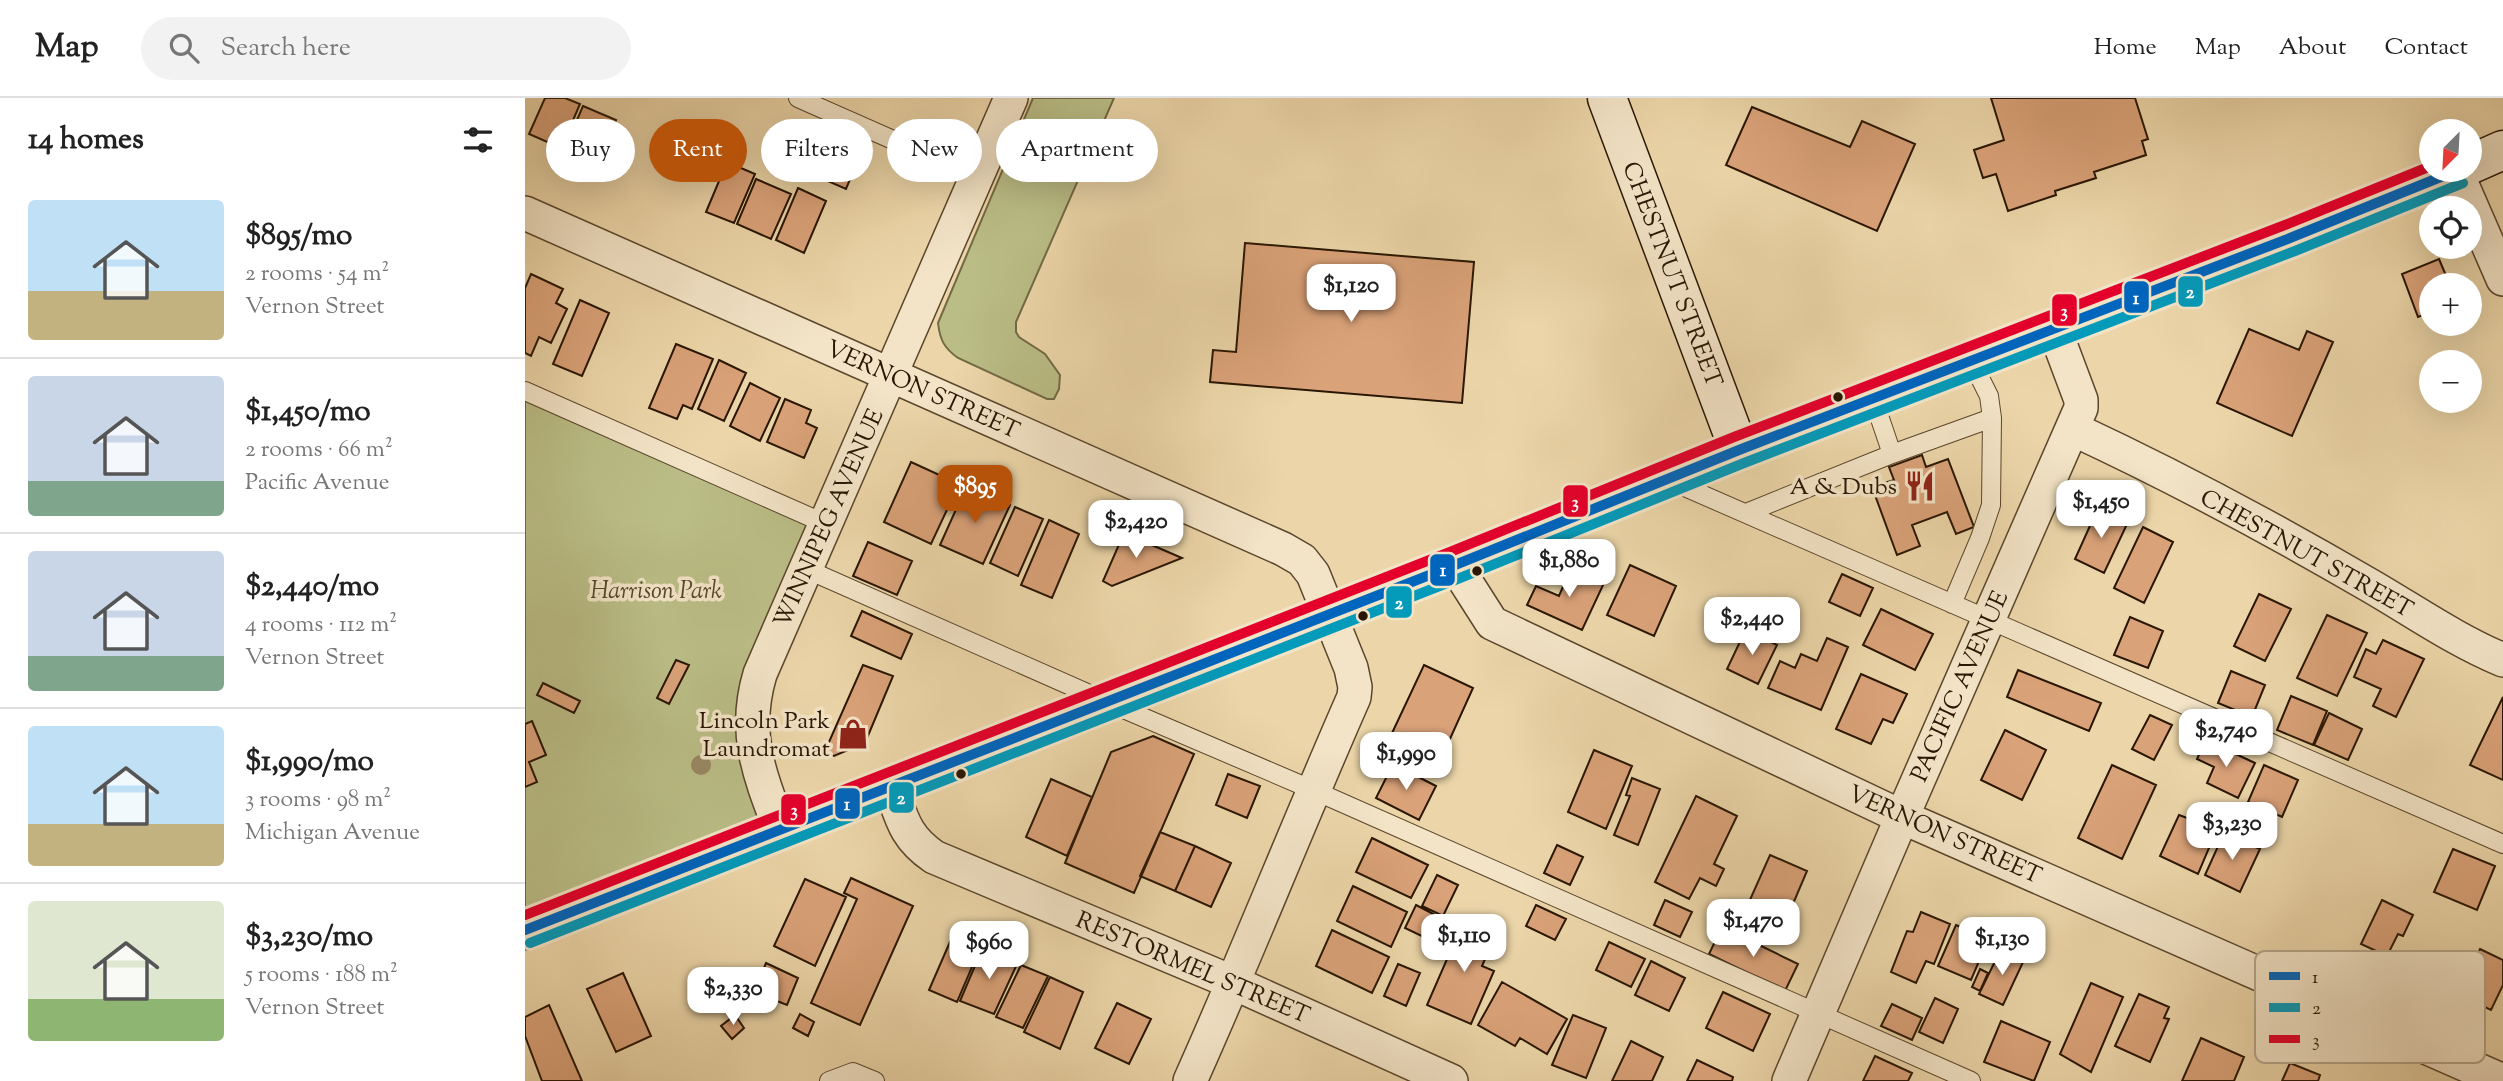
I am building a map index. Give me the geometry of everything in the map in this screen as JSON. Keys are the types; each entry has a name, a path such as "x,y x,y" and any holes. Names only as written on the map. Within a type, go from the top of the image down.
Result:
{"main road":[{"name":"CHESTNUT STREET","path":"1607,98 1739,450"},
{"path":"2482,159 2503,150"},
{"path":"525,930 891,788 1739,450 2290,238 2428,182"}],"street":[{"name":"WINNIPEG AVENUE","path":"982,165 1011,98"},
{"name":"WINNIPEG AVENUE","path":"781,831 759,774 753,734 753,703 760,674 975,182"},
{"path":"2462,182 2503,279"},
{"name":"VERNON STREET","path":"525,214 1283,550 1302,560 1313,574 1351,668 1354,697 1190,1081"},
{"name":"PACIFIC AVENUE","path":"1789,1081 2073,429 2081,400 2055,328"},
{"name":"CHESTNUT STREET","path":"2073,429 2126,453 2370,586 2428,622 2503,660"},
{"name":"VERNON STREET","path":"1455,565 1492,623 1902,817 2255,972"},
{"name":"RESTORMEL STREET","path":"891,788 906,830 919,847 934,857 1234,983 1451,1081"},
{"name":"VERNON STREET","path":"2462,1063 2503,1081"}],"lane":[{"path":"798,98 887,137"},
{"path":"1952,604 1991,505 1992,418 1989,396 1971,360"},
{"path":"525,391 826,524"},
{"path":"1873,398 1892,454"},
{"path":"1746,513 1892,454 1992,418"},
{"path":"1668,479 2503,845"},
{"path":"806,569 1971,1081"},
{"path":"829,1081 853,1072 875,1081"}],"green space":[{"path":"1033,98 1114,98 1105,119 1024,119"},
{"path":"998,182 1077,182 1016,322 1019,337 1045,354 1060,375 1059,389 1054,399 1047,399 958,358 943,343 938,323"},
{"name":"Harrison Park","path":"525,391 826,524 760,674 781,831 525,929"}],"building":[{"path":"545,98 565,98 580,104 574,119 546,119 546,141 529,134"},
{"path":"1991,98 2135,98 2148,139 2142,141 2146,155 2094,172 2096,178 2055,191 2056,195 2008,211 1996,174 1983,178 1974,150 2004,140"},
{"path":"583,106 614,119 577,119"},
{"path":"1752,107 1850,147 1862,121 1915,144 1877,231 1726,165"},
{"path":"747,171 755,174 734,223 706,212 719,182 747,182"},
{"path":"756,179 791,194 771,239 737,224"},
{"path":"830,182 849,182 846,189"},
{"path":"798,188 826,201 804,253 776,240"},
{"path":"1245,243 1474,262 1462,403 1210,382 1213,350 1236,352"},
{"path":"2439,259 2445,273 2419,273 2419,317 2418,317 2402,274"},
{"path":"531,274 563,289 556,303 567,309 551,343 539,337 531,356 525,353 525,288"},
{"path":"580,300 609,313 582,376 553,364"},
{"path":"2249,329 2299,350 2307,331 2333,342 2292,436 2217,403"},
{"path":"676,344 713,359 692,409 683,405 677,419 649,408"},
{"path":"719,360 746,373 724,421 698,409"},
{"path":"750,383 780,398 760,441 730,426"},
{"path":"785,399 811,410 806,423 817,428 804,458 767,442"},
{"path":"1922,455 1926,467 1948,459 1974,527 1956,534 1947,512 1912,525 1920,546 1897,555 1872,487 1894,480 1889,467"},
{"path":"911,462 959,484 931,544 884,522"},
{"path":"967,485 1010,505 983,564 940,545"},
{"path":"1015,507 1043,519 1018,576 990,563"},
{"path":"2098,508 2128,522 2104,573 2075,559"},
{"path":"1049,520 1079,534 1052,598 1021,585"},
{"path":"2143,527 2173,542 2144,603 2114,588"},
{"path":"1124,533 1182,558 1112,586 1103,581"},
{"path":"868,542 912,561 897,595 853,576"},
{"path":"1630,565 1676,586 1654,636 1607,615"},
{"path":"1571,568 1604,583 1582,630 1527,605 1536,586 1559,596"},
{"path":"1842,574 1873,588 1860,616 1829,602"},
{"path":"2259,594 2291,609 2265,661 2234,646"},
{"path":"1881,609 1933,634 1915,670 1863,645"},
{"path":"862,611 912,634 901,659 851,636"},
{"path":"2327,615 2367,633 2337,696 2297,678"},
{"path":"2130,617 2163,631 2148,668 2114,655"},
{"path":"1746,629 1777,645 1758,684 1727,669"},
{"path":"1827,638 1848,647 1821,710 1768,688 1780,661 1795,668 1801,654 1817,661"},
{"path":"2383,640 2424,659 2396,717 2373,706 2381,689 2354,677 2366,649 2376,654"},
{"path":"676,660 689,665 669,704 657,698"},
{"path":"863,665 893,676 865,743 834,756 825,751"},
{"path":"1424,665 1473,688 1435,772 1385,748"},
{"path":"2018,670 2101,703 2089,731 2007,697"},
{"path":"2231,671 2265,685 2252,717 2218,703"},
{"path":"1861,674 1907,694 1893,723 1883,719 1871,744 1836,729"},
{"path":"543,683 580,701 574,713 537,695"},
{"path":"2291,696 2327,711 2313,745 2277,730"},
{"path":"2503,697 2503,780 2470,765"},
{"path":"2329,713 2362,729 2348,760 2314,745"},
{"path":"2150,715 2172,725 2154,760 2132,749"},
{"path":"532,721 546,755 529,762 537,782 525,787 525,724"},
{"path":"2005,730 2046,750 2022,800 1981,780"},
{"path":"1153,736 1194,754 1134,893 1065,863 1111,752"},
{"path":"2206,740 2255,763 2238,798 2207,783 2214,767 2197,759"},
{"path":"1594,750 1632,766 1606,829 1568,812"},
{"path":"1393,764 1436,786 1419,820 1376,798"},
{"path":"2112,765 2156,785 2122,859 2078,838"},
{"path":"2264,765 2298,780 2282,817 2248,802"},
{"path":"1228,774 1260,786 1247,818 1216,805"},
{"path":"1632,778 1660,789 1638,845 1614,835 1630,796 1626,795"},
{"path":"1051,779 1092,797 1067,856 1026,837"},
{"path":"1696,796 1737,816 1714,864 1724,869 1716,886 1700,878 1689,899 1655,882"},
{"path":"2179,815 2217,829 2198,874 2160,856"},
{"path":"1160,832 1195,846 1175,891 1140,876"},
{"path":"2224,833 2260,849 2240,892 2205,875"},
{"path":"1372,838 1428,865 1411,898 1356,872"},
{"path":"1557,845 1583,857 1570,885 1544,873"},
{"path":"1195,846 1231,863 1211,907 1175,891"},
{"path":"2453,849 2495,866 2477,910 2434,892"},
{"path":"1770,855 1807,871 1787,918 1749,902"},
{"path":"1437,875 1458,885 1443,916 1422,906"},
{"path":"851,878 913,906 860,1025 811,1003 857,899 844,893"},
{"path":"805,879 846,897 815,966 774,946"},
{"path":"1353,886 1407,912 1391,947 1337,921"},
{"path":"1665,900 1692,912 1680,937 1654,925"},
{"path":"2382,900 2413,915 2403,936 2398,934 2390,951 2376,951 2361,944"},
{"path":"1416,905 1443,919 1432,941 1405,928"},
{"path":"1536,905 1566,919 1555,940 1526,926"},
{"path":"1921,912 1950,924 1934,964 1926,961 1916,983 1891,972 1907,931 1913,932"},
{"path":"1464,920 1496,934 1482,966 1494,971 1471,1024 1427,1005"},
{"path":"1956,925 1988,940 1971,980 1938,966"},
{"path":"1722,927 1798,964 1785,991 1709,954"},
{"path":"956,928 984,939 957,1002 929,990"},
{"path":"1332,930 1389,957 1372,993 1316,966"},
{"path":"1609,942 1645,959 1631,987 1596,970"},
{"path":"983,947 1018,962 994,1014 960,1001"},
{"path":"2001,949 2024,960 2003,1005 1979,994"},
{"path":"2485,951 2503,960 2503,985 2491,1010 2485,1007"},
{"path":"1651,961 1685,978 1669,1011 1635,995"},
{"path":"766,963 798,978 787,1005 754,992"},
{"path":"1398,964 1420,973 1406,1006 1384,996"},
{"path":"1021,965 1048,976 1023,1028 996,1017"},
{"path":"1980,969 1988,973 1980,991 1972,987"},
{"path":"623,973 651,1036 616,1052 587,989"},
{"path":"1050,977 1083,992 1060,1049 1024,1032"},
{"path":"1502,982 1567,1019 1547,1054 1520,1038 1515,1046 1478,1025"},
{"path":"2091,983 2123,997 2091,1072 2060,1054"},
{"path":"1723,992 1770,1014 1753,1051 1706,1028"},
{"path":"2139,994 2169,1007 2164,1018 2169,1019 2150,1062 2115,1046"},
{"path":"1935,998 1958,1009 1943,1043 1919,1032"},
{"path":"1117,1003 1151,1019 1129,1064 1095,1048"},
{"path":"1892,1004 1922,1018 1912,1040 1881,1026"},
{"path":"549,1005 582,1081 542,1081 525,1036 525,1017"},
{"path":"800,1014 814,1022 808,1036 793,1028"},
{"path":"735,1015 744,1028 732,1039 721,1026"},
{"path":"1573,1015 1606,1028 1586,1078 1552,1065"},
{"path":"2001,1021 2050,1042 2034,1081 1984,1062"},
{"path":"2201,1038 2244,1057 2234,1081 2182,1081"},
{"path":"1631,1041 1663,1057 1652,1081 1612,1081"},
{"path":"1875,1056 1912,1073 1908,1081 1863,1081"},
{"path":"1697,1060 1733,1077 1732,1081 1687,1081"},
{"path":"2290,1063 2320,1075 2318,1081 2282,1081"}],"transit line":[{"name":"3","path":"525,915 1450,552 1734,437 2419,171"},
{"name":"1","path":"525,930 1455,565 1739,450 2428,182"},
{"name":"2","path":"530,943 1460,578 1744,463 2295,251 2463,183"}],"place":[{"name":"A & Dubs","path":"1920,486"},
{"name":"Lincoln Park Laundromat","path":"853,734"}]}
